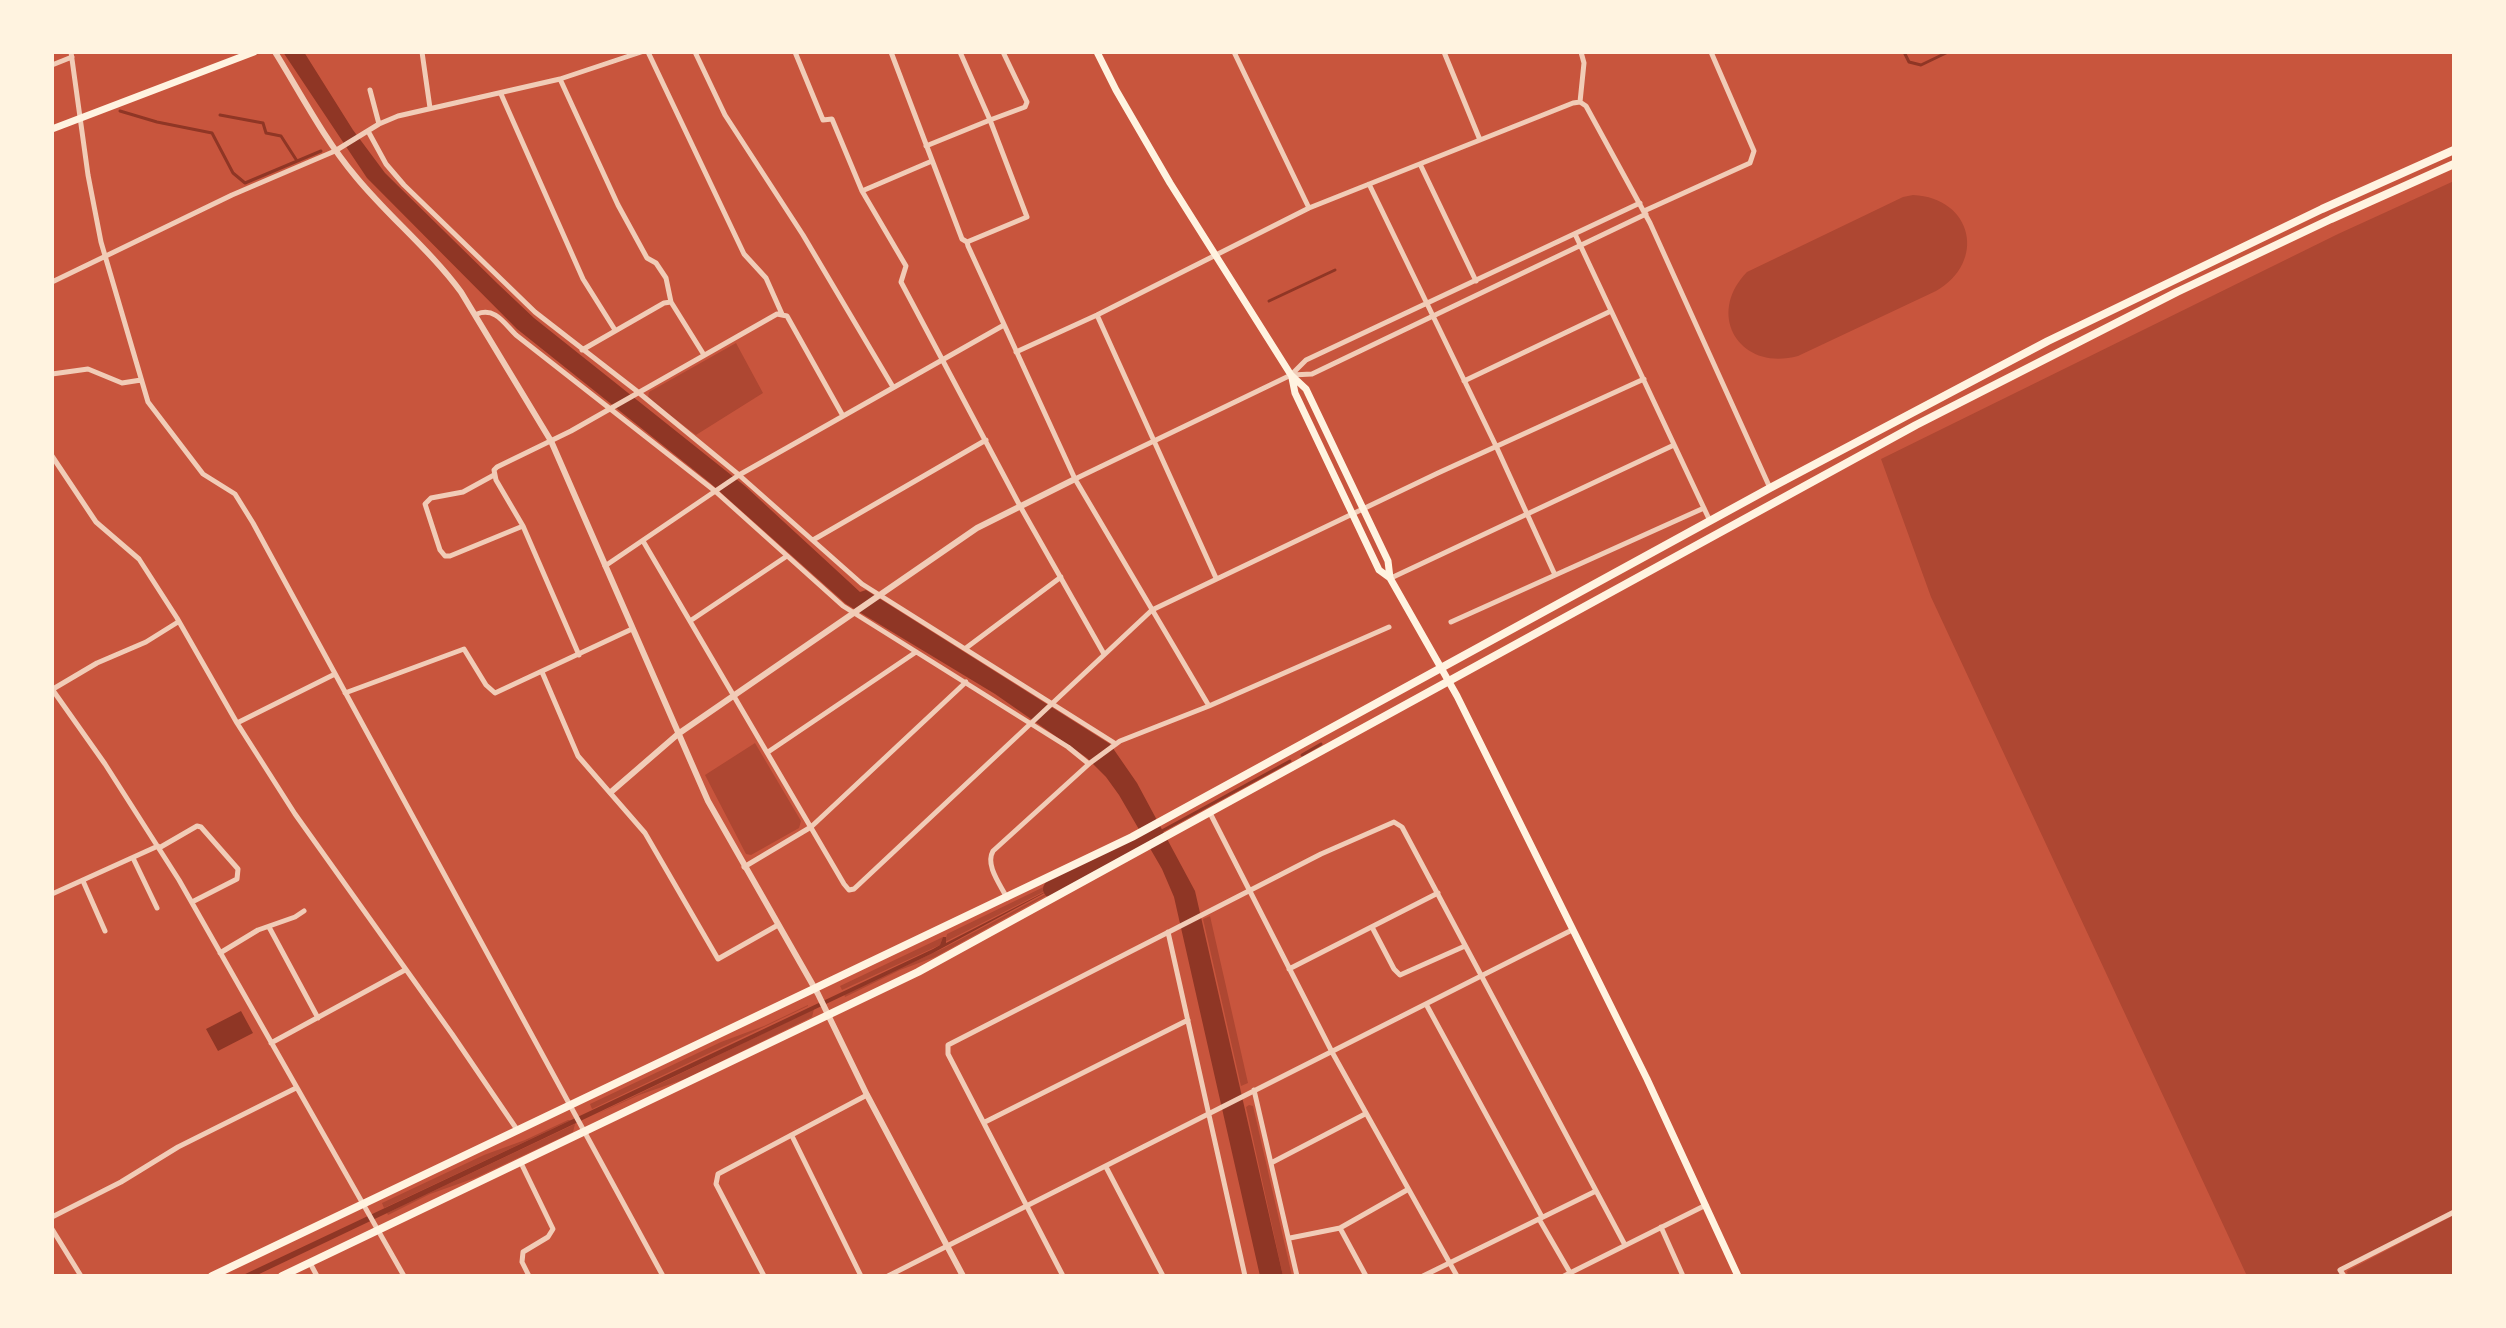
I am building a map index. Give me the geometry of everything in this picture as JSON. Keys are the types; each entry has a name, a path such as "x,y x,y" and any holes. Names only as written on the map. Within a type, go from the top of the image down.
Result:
{"highway":[{"path":"212,1276 817,992 1168,819 1770,488 2048,341 2322,209 2454,150"},
{"path":"282,1276 918,972 1802,486 2054,353 2331,219 2454,164"}],"main road":[{"path":"52,129 254,52"},
{"path":"1097,52 1170,183 1217,253 1291,375 1306,389 1388,561 1390,578 1449,682 1647,1079 1738,1276"},
{"path":"1291,375 1295,393 1351,514 1379,570 1390,578"}],"street":[{"path":"275,52 335,151 358,180 445,271 477,314 551,441 708,801 817,992 867,1095 963,1276"},
{"path":"422,52 430,108"},
{"path":"52,282 232,195 335,151 379,124 430,108 560,79 641,52"},
{"path":"648,52 744,254 766,278 782,314"},
{"path":"695,52 725,115 803,235 893,387"},
{"path":"795,52 823,120 832,119 862,191 906,266 901,282 1020,506 1104,654"},
{"path":"891,52 962,239 967,242 1075,479 1209,706"},
{"path":"960,52 1027,217 967,242"},
{"path":"926,146 1025,107 1027,102 1003,52"},
{"path":"1234,52 1309,208"},
{"path":"1444,52 1480,140"},
{"path":"1580,102 1584,63 1581,52"},
{"path":"1291,375 1312,374 1750,163 1754,151 1711,52"},
{"path":"52,65 72,54 88,175 105,258 141,380 154,412 177,437 203,474 215,484 231,490 238,498 574,1108 663,1276"},
{"path":"560,79 618,205 647,258 656,263 666,278 671,302 704,355"},
{"path":"370,90 379,124"},
{"path":"501,94 583,279 615,330"},
{"path":"1016,352 1097,315 1309,208 1580,102 1586,106 1645,213 1770,488"},
{"path":"366,131 386,164 404,185 535,312 739,475 862,584 1054,703 1115,745"},
{"path":"862,191 932,161"},
{"path":"1420,164 1476,281"},
{"path":"1369,184 1555,575"},
{"path":"611,792 678,734 977,528 1291,375 1306,360 1640,203"},
{"path":"1575,234 1710,521"},
{"path":"582,350 664,303 671,302"},
{"path":"1464,381 1611,311"},
{"path":"477,314 494,313 516,335 715,491 853,612 1068,747 1090,764"},
{"path":"523,526 445,556 440,550 425,504 431,498 463,492 494,475 497,467 611,409 777,314 787,316 843,416"},
{"path":"1097,315 1216,578"},
{"path":"605,566 739,475 1004,325"},
{"path":"52,374 85,369 117,382 141,380"},
{"path":"643,541 847,888 854,889 1152,610 1644,379"},
{"path":"813,540 986,440"},
{"path":"1390,578 1674,445"},
{"path":"52,456 96,522 139,559 237,723 302,824 518,1132"},
{"path":"494,475 523,526 579,655"},
{"path":"1451,622 1704,508"},
{"path":"690,621 787,556"},
{"path":"966,648 1061,577"},
{"path":"179,622 52,689 105,764 192,902 404,1276"},
{"path":"1008,898 990,863 991,853 1115,745 1389,627"},
{"path":"345,693 464,649 492,692 632,629"},
{"path":"768,752 916,651"},
{"path":"542,672 578,756 645,833 718,959 778,925"},
{"path":"237,723 335,674"},
{"path":"744,867 811,827 966,682"},
{"path":"1210,813 1365,1114 1457,1276"},
{"path":"1063,1276 948,1054 948,1045 1250,889 1394,822 1402,827 1625,1245"},
{"path":"52,894 158,847 197,826 238,869 237,879 192,902"},
{"path":"133,858 157,908"},
{"path":"83,881 105,931"},
{"path":"1289,969 1438,893"},
{"path":"220,953 304,911"},
{"path":"269,927 318,1018"},
{"path":"1372,927 1400,975 1465,946"},
{"path":"888,1276 1572,930"},
{"path":"1168,932 1245,1276"},
{"path":"271,1043 405,970"},
{"path":"1426,1004 1569,1275 1706,1205"},
{"path":"985,1122 1188,1020"},
{"path":"52,1217 121,1182 178,1147 296,1088"},
{"path":"1252,1092 1297,1276"},
{"path":"764,1276 716,1184 716,1178 721,1172 867,1095"},
{"path":"1271,1163 1365,1114"},
{"path":"792,1136 861,1276"},
{"path":"521,1163 553,1229 548,1237 523,1252 522,1262 529,1276"},
{"path":"1106,1166 1163,1276"},
{"path":"1290,1238 1340,1228 1407,1190"},
{"path":"1423,1276 1596,1191"},
{"path":"2344,1276 2340,1270 2454,1212"},
{"path":"1661,1227 1683,1276"},
{"path":"1340,1228 1366,1276"},
{"path":"52,1229 80,1276"},
{"path":"310,1263 317,1276"}],"shaded area":[{"path":"283,52 304,52 353,130 385,173 534,318 745,486 860,592 866,590 1110,744 1137,783 1195,891 1283,1276 1260,1276 1174,897 1162,869 1106,777 1087,758 995,694 846,604 709,482 517,329 367,178"},
{"path":"2454,181 2454,1209 2335,1276 2247,1276 1931,597 1881,459 2338,234"},
{"path":"1913,195 1933,199 1949,207 1960,219 1966,233 1967,249 1952,279 1936,291 1798,356 1777,359 1760,356 1745,348 1729,322 1729,306 1735,289 1747,272"},
{"path":"736,343 763,393 696,435 648,398 649,392"},
{"path":"755,743 801,821 799,828 751,855 746,854 705,775"},
{"path":"1135,845 945,942 947,934"},
{"path":"1136,846 935,957 845,997 844,994 944,948"},
{"path":"1072,878 933,953 255,1276 241,1276 933,949 940,945 943,937 946,937 946,943"},
{"path":"1210,916 1248,1083 1241,1086 1203,919"},
{"path":"943,937 940,945 842,990 840,986"},
{"path":"808,1006 592,1109 590,1104"},
{"path":"814,1009 812,1017 685,1079 595,1115"},
{"path":"241,1011 253,1033 218,1051 206,1029"},
{"path":"1253,1106 1292,1276 1283,1276 1246,1107"},
{"path":"571,1120 384,1208 382,1203"},
{"path":"575,1124 573,1132 475,1178 387,1213"},
{"path":"2454,1215 2454,1276 2348,1276 2347,1271"}],"waterway":[{"path":"1904,52 1909,62 1921,65 1948,52"},
{"path":"120,111 212,133 233,173 245,183 321,151"},
{"path":"220,115 263,123 266,133 281,136 297,161"},
{"path":"1269,301 1335,270"},
{"path":"1302,755 1321,744"},
{"path":"1160,832 1290,761"},
{"path":"1052,889 1154,835"}]}
